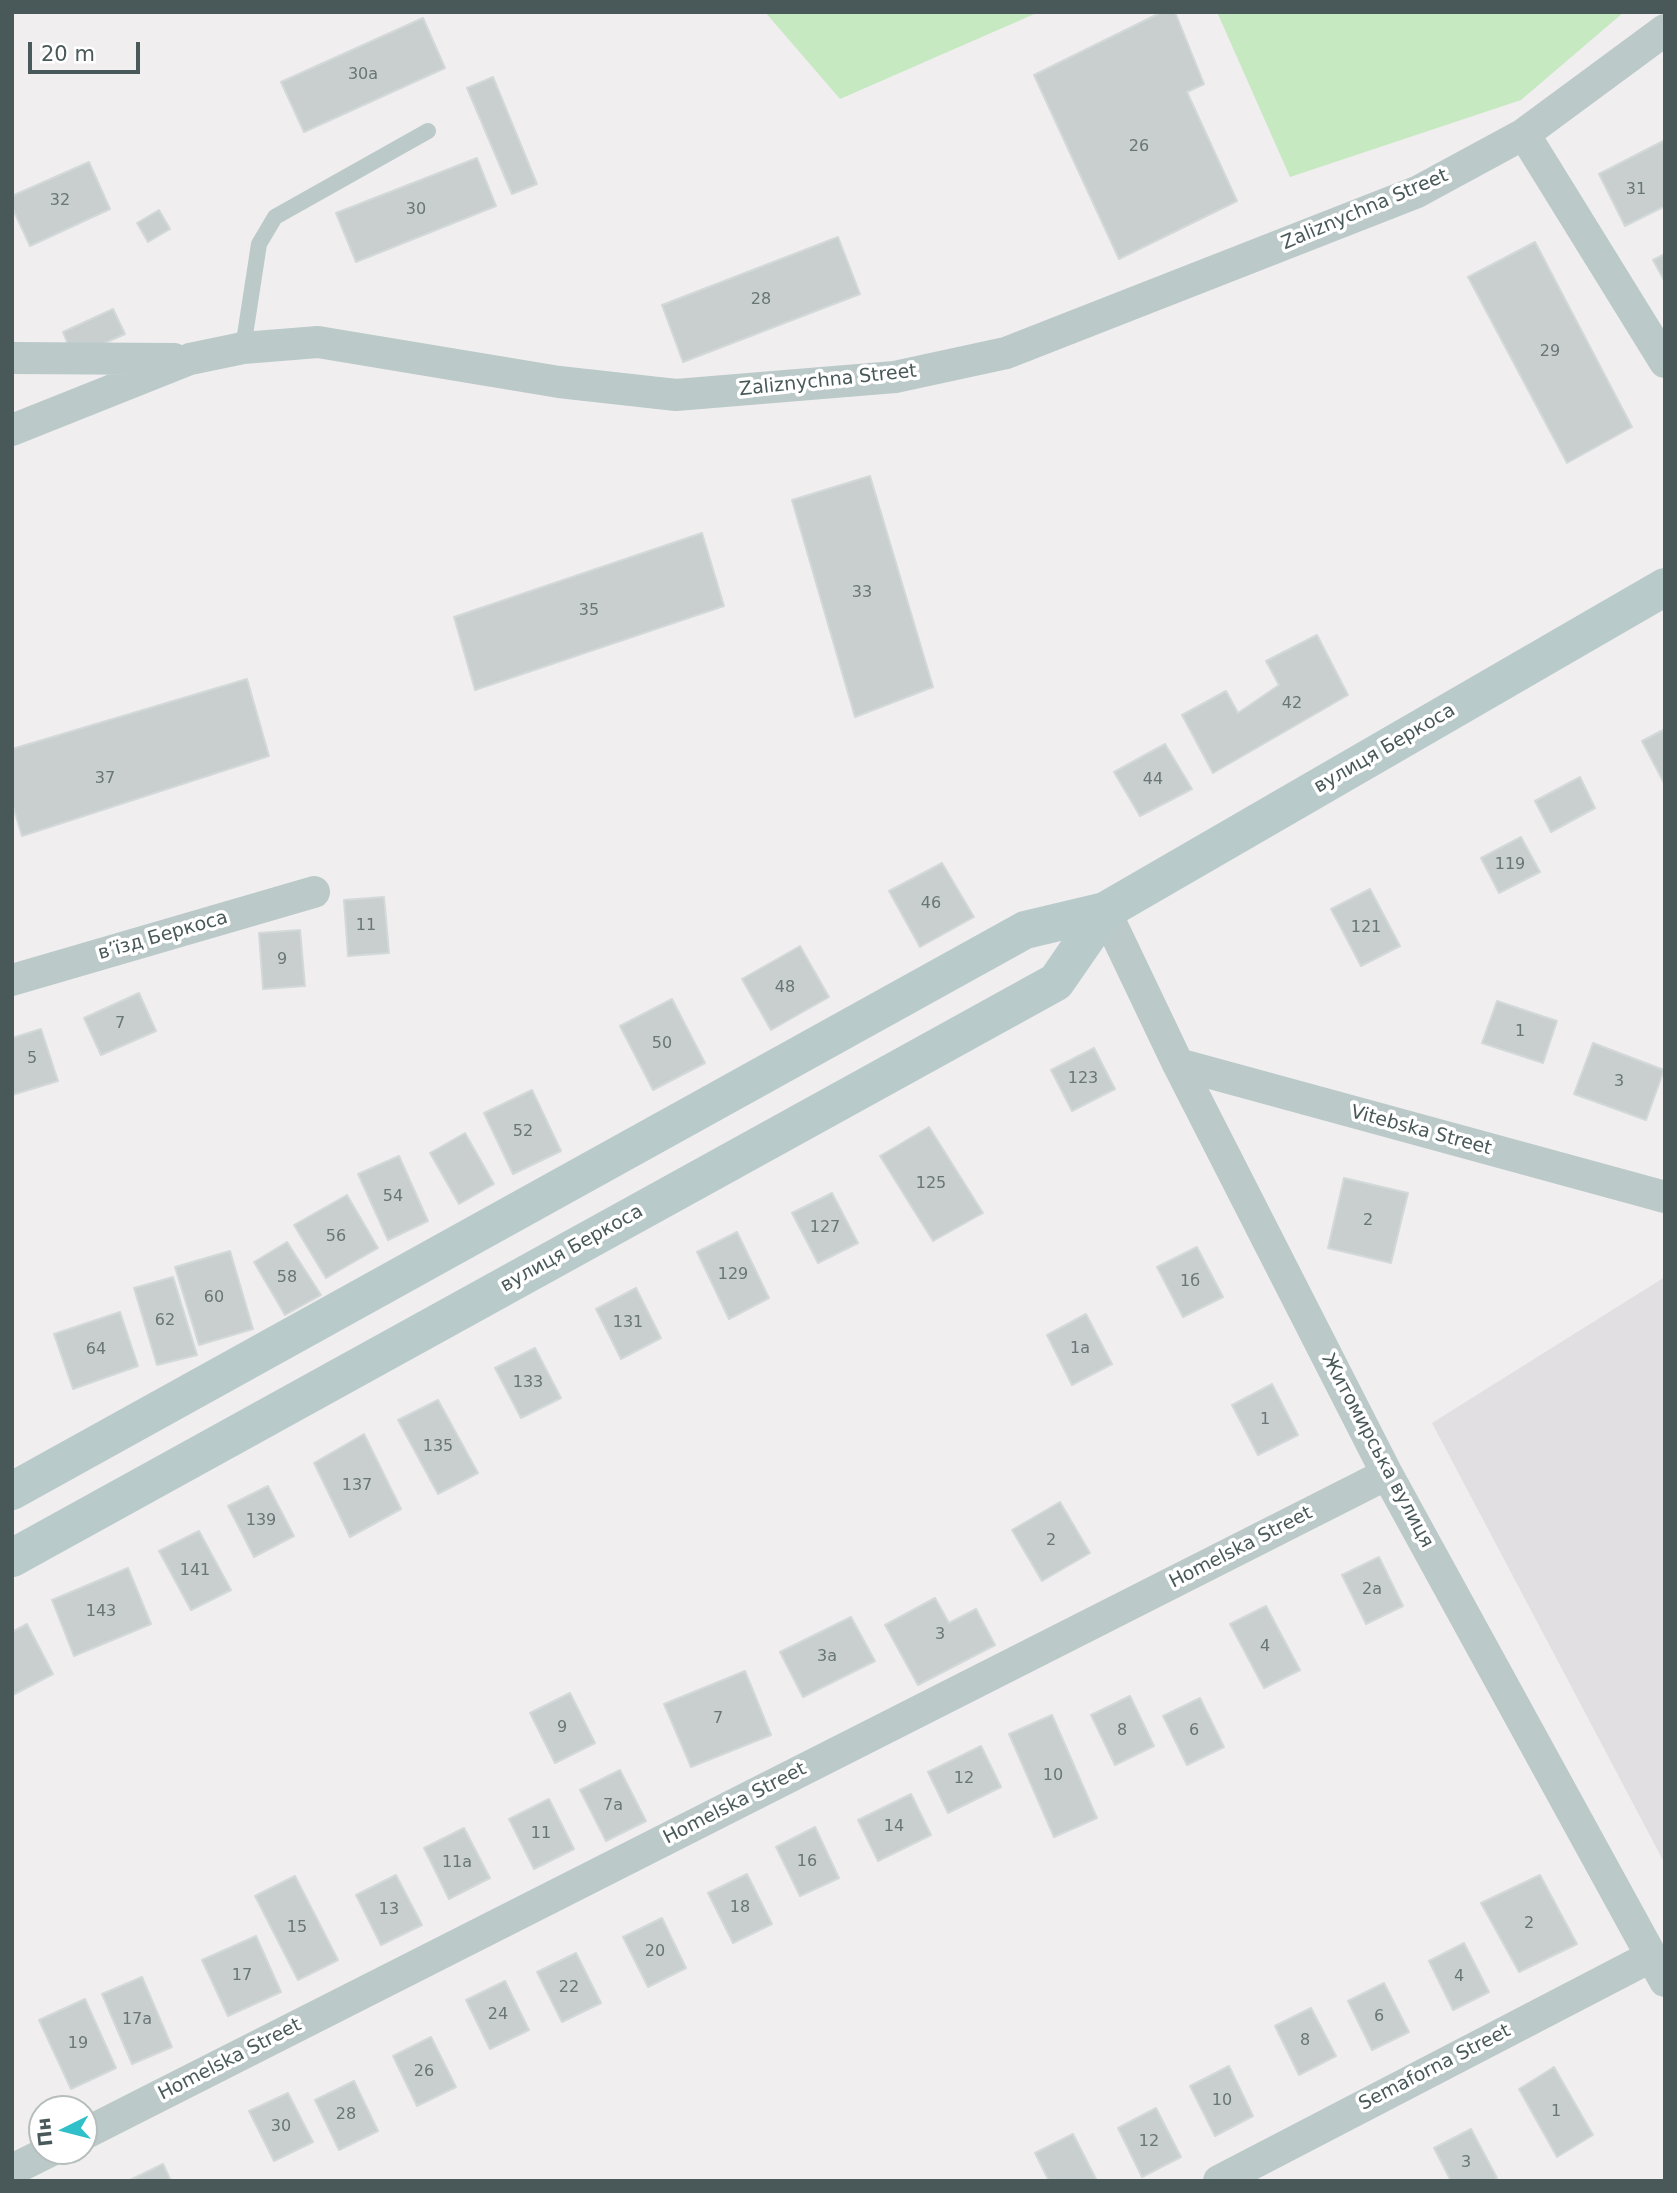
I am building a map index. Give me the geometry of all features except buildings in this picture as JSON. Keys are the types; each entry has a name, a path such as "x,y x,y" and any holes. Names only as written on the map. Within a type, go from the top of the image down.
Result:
{"street":[{"name":"Zaliznychna Street","path":"12,430 190,359 243,348 318,342 559,382 676,395 895,377 1006,353 1417,192 1524,134 1665,30"},
{"path":"1524,134 1665,362"},
{"path":"12,358 190,359"},
{"name":"вулиця Беркоса","path":"12,1491 1025,930 1105,911 1665,587"},
{"name":"в’їзд Беркоса","path":"12,980 314,892"},
{"name":"вулиця Беркоса","path":"12,1558 1056,982 1105,911"},
{"name":"Житомирська вулиця","path":"1105,911 1178,1064 1387,1474 1658,1969"},
{"name":"Vitebska Street","path":"1178,1064 1665,1197"},
{"name":"Homelska Street","path":"98,2127 1387,1474"},
{"name":"Semaforna Street","path":"1219,2181 1658,1969"},
{"path":"12,2170 28,2162"}],"lane":[{"path":"243,348 260,244 275,217 428,131"}],"shaded area":[{"path":"1665,1277 1665,1864 1432,1423"}],"green space":[{"path":"765,12 1039,12 840,99"},
{"path":"1217,12 1624,12 1521,100 1290,177"}]}
